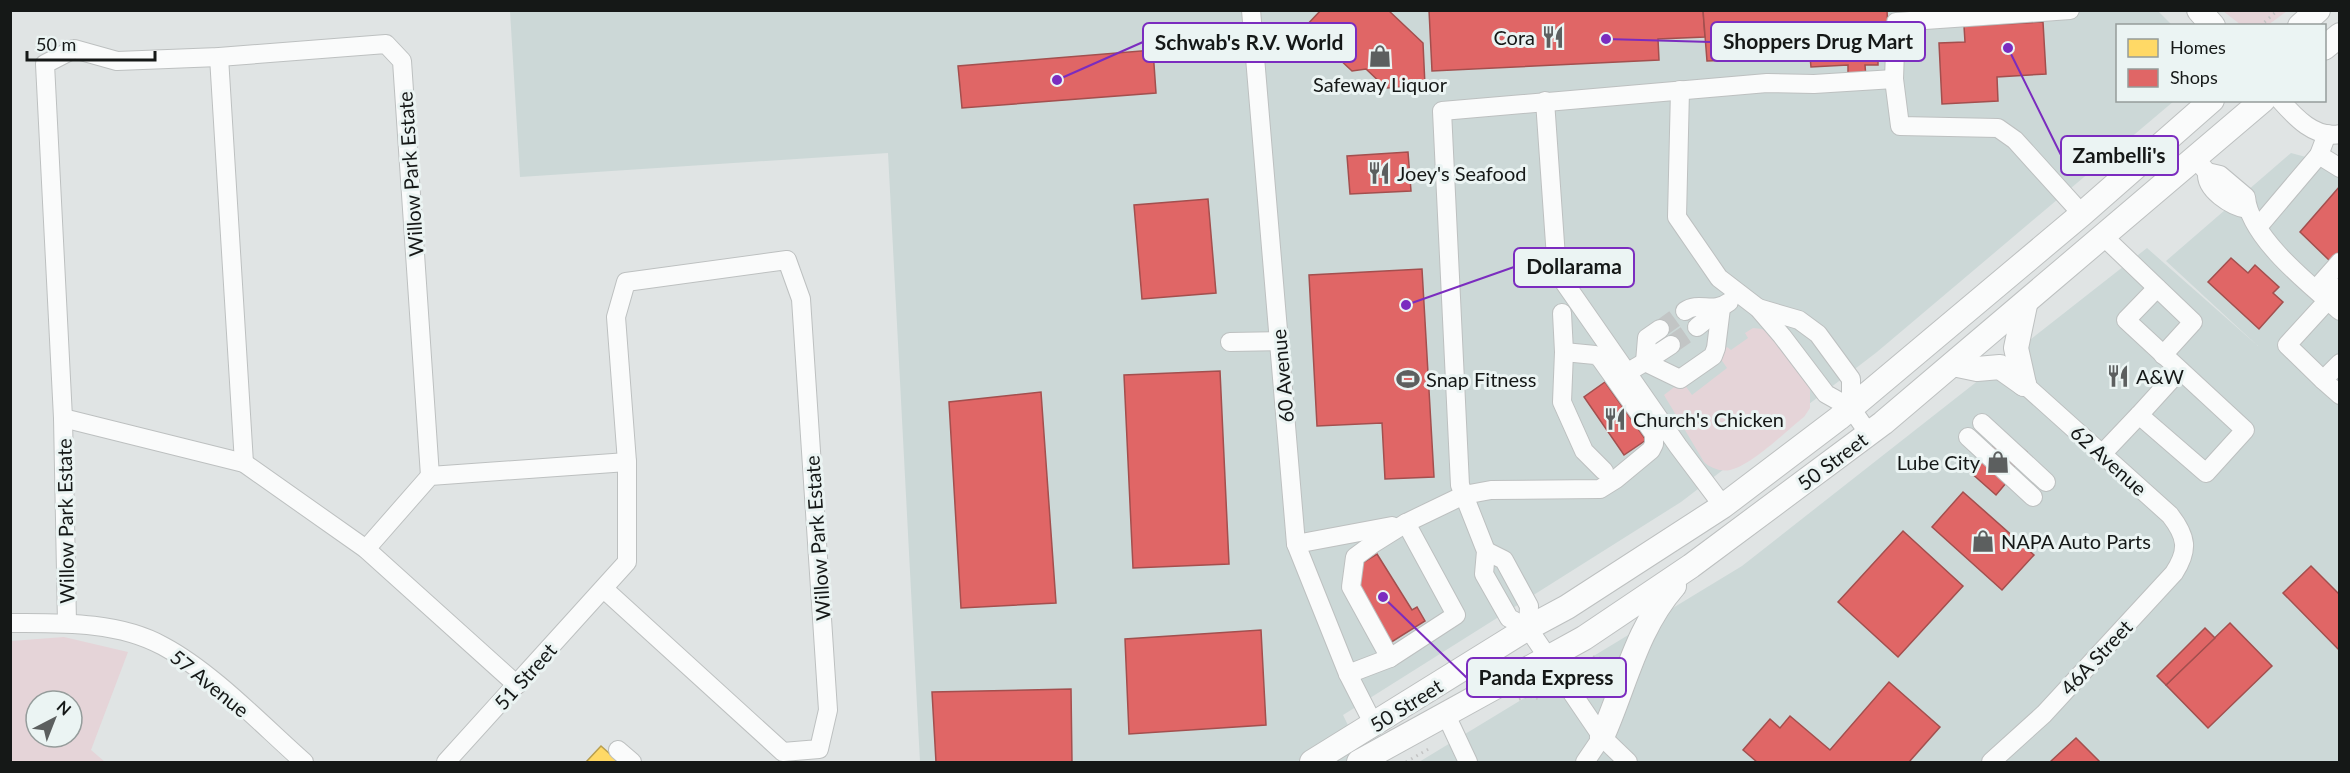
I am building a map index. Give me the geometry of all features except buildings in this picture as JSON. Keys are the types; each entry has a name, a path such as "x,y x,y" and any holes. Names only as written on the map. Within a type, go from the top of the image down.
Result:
{"main road":[{"path":"2199,10 2211,24"},
{"path":"2302,24 2318,10"},
{"path":"2326,47 2340,35"},
{"name":"50 Street","path":"1312,762 1528,628 1567,607 1723,506 1851,408 2082,214 2210,102"},
{"name":"50 Street","path":"1363,762 1450,724 1691,566 1869,434 2103,237 2201,165 2262,102"},
{"path":"1976,302 1976,345 2000,367 2024,384"},
{"path":"2024,384 2016,348 2025,305"},
{"path":"1953,364 1977,369 2000,367"},
{"path":"1602,737 1615,708 1630,661 1657,606 1691,566"}],"street":[{"name":"60 Avenue","path":"1251,10 1296,543 1348,674 1374,725"},
{"path":"2070,10 1896,22 1894,79 1900,126 1998,128 2015,140 2082,214"},
{"name":"Willow Park Estate","path":"67,623 63,418 45,64 74,49 117,61 219,57 386,45 402,61 430,476"},
{"path":"219,57 244,464"},
{"path":"1628,762 1602,737 1528,628 1529,606 1504,560 1486,551 1460,485 1442,111 1767,83 1814,84 1894,79"},
{"path":"1680,90 1677,217 1719,278 1758,308 1826,394 1851,408 1869,434"},
{"path":"1545,101 1557,272 1678,446 1723,506"},
{"path":"2258,227 2319,155 2333,134 2319,133 2305,125 2282,102"},
{"path":"2319,155 2340,168"},
{"path":"2201,165 2211,187 2234,207 2247,209 2266,242 2330,297"},
{"path":"2103,237 2193,322 2163,355"},
{"name":"Willow Park Estate","path":"787,260 801,299 828,710 819,749 783,752 604,589 627,562 627,462 616,317 626,282 787,260"},
{"path":"2340,262 2330,297 2287,345 2340,395"},
{"path":"2139,415 2206,473 2245,430 2126,320 2157,288"},
{"path":"1697,327 1740,294"},
{"path":"1685,311 1690,307 1721,308"},
{"path":"1645,362 1680,380 1713,356 1721,308"},
{"path":"1758,308 1799,320 1818,334 1851,379 1851,408"},
{"path":"1562,313 1564,352 1562,402 1584,451 1604,471"},
{"path":"1645,362 1647,338 1660,329"},
{"path":"1230,342 1279,341"},
{"path":"1628,372 1671,345"},
{"path":"1390,658 1351,587 1355,556 1406,523 1464,495 1491,490 1600,489 1651,450 1654,444 1654,434 1600,358 1595,355 1564,352"},
{"path":"2323,380 2340,363"},
{"path":"2102,454 2179,371"},
{"name":"62 Avenue","path":"2024,384 2170,515 2181,530 2184,542"},
{"name":"Willow Park Estate","path":"63,418 244,464 366,549 517,685"},
{"path":"1982,423 2046,482"},
{"path":"1968,437 2033,497"},
{"path":"366,549 430,476 627,462"},
{"path":"1296,543 1406,523"},
{"path":"1348,674 1390,658 1456,615 1406,523"},
{"name":"46A Street","path":"1991,762 2044,714 2174,573 2184,558 2184,542"},
{"name":"51 Street","path":"446,762 604,589"},
{"name":"57 Avenue","path":"10,623 67,623 131,634 161,645 191,664 304,762"},
{"path":"1450,724 1465,762"},
{"path":"1585,762 1602,737"},
{"path":"618,750 632,762"}],"path":[{"path":"2262,24 2278,10"},
{"path":"1593,657 1612,661"},
{"path":"1518,699 1528,696 1540,699 1543,687"},
{"path":"1406,762 1450,724"}],"shaded area":[{"path":"510,11 2158,11 2171,24 2116,24 2116,102 2173,102 1877,352 1681,502 1343,715 1366,762 920,762 888,153 520,177"},
{"path":"2223,11 2287,11 2269,24 2240,24"},
{"path":"2291,153 2339,166 2339,762 1419,762 1742,566 2147,248 2258,346 2166,261"},
{"path":"1753,328 1762,329 1777,339 1810,384 1810,408 1804,417 1748,462 1730,470 1719,470 1704,462 1664,395 1682,381 1692,395 1727,368 1718,355 1727,347 1731,350 1748,338 1745,333"},
{"path":"64,637 128,652 91,750 105,762 11,762 11,641"}],"tunnel":[{"path":"1660,329 1685,311"},
{"path":"1671,345 1697,327"}],"place":[{"name":"Cora","path":"1553,37"},
{"name":"Shoppers Drug Mart","path":"1606,39"},
{"name":"Zambelli's","path":"2008,48"},
{"name":"Safeway Liquor","path":"1380,56"},
{"name":"Schwab's R.V. World","path":"1057,80"},
{"name":"Joey's Seafood","path":"1379,173"},
{"name":"Dollarama","path":"1406,305"},
{"name":"A&W","path":"2118,376"},
{"name":"Snap Fitness","path":"1408,379"},
{"name":"Church's Chicken","path":"1615,419"},
{"name":"Lube City","path":"1998,462"},
{"name":"NAPA Auto Parts","path":"1983,541"},
{"name":"Panda Express","path":"1383,597"}]}
